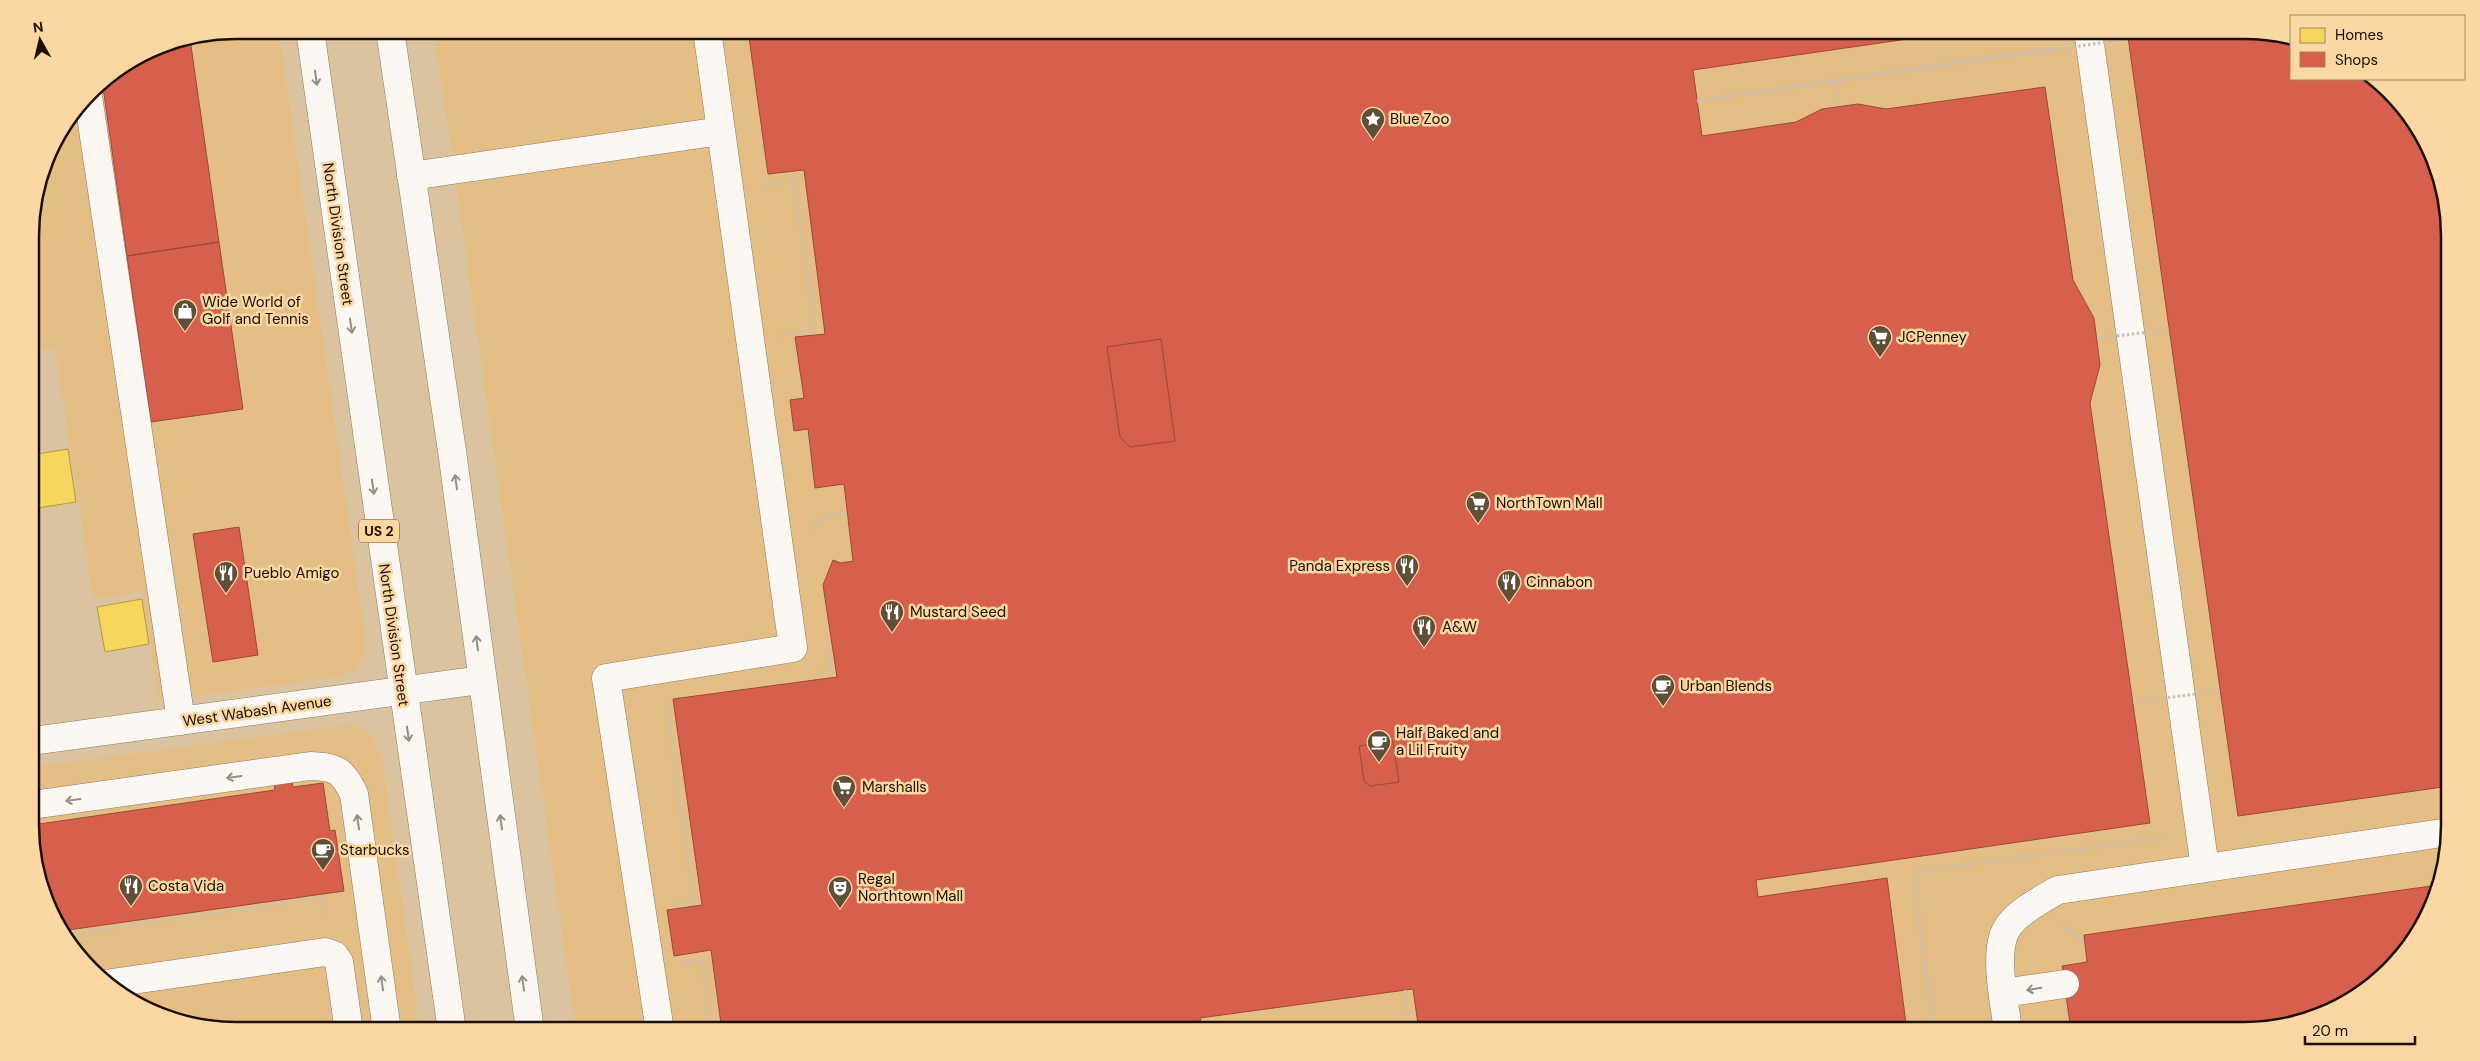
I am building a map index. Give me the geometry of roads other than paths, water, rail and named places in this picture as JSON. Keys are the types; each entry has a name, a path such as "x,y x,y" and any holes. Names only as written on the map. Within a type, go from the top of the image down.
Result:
{"main road":[{"name":"North Division Street","path":"311,39 402,691 451,1022"},
{"path":"391,39 452,451 529,1022"},
{"path":"659,1022 606,678 793,648 708,39"},
{"path":"2089,39 2205,868"},
{"path":"89,104 181,721"},
{"path":"411,176 721,131"},
{"name":"West Wabash Avenue","path":"39,740 482,680"},
{"path":"39,805 310,766 330,767 344,776 354,794 386,1022"},
{"path":"2007,1022 1999,965 2005,930 2024,911 2058,890 2441,833"},
{"path":"116,982 325,952 334,955 339,962 348,1022"},
{"path":"2003,993 2065,984"}],"place":[{"name":"Blue Zoo","path":"1373,140"},
{"name":"Wide World of Golf and Tennis","path":"185,332"},
{"name":"JCPenney","path":"1880,358"},
{"name":"NorthTown Mall","path":"1478,524"},
{"name":"Panda Express","path":"1407,587"},
{"name":"Pueblo Amigo","path":"226,594"},
{"name":"Cinnabon","path":"1509,603"},
{"name":"Mustard Seed","path":"892,633"},
{"name":"A&W","path":"1424,648"},
{"name":"Urban Blends","path":"1663,707"},
{"name":"Half Baked and a Lil Fruity","path":"1379,763"},
{"name":"Marshalls","path":"844,808"},
{"name":"Starbucks","path":"323,871"},
{"name":"Costa Vida","path":"131,907"},
{"name":"Regal Northtown Mall","path":"840,909"}]}
